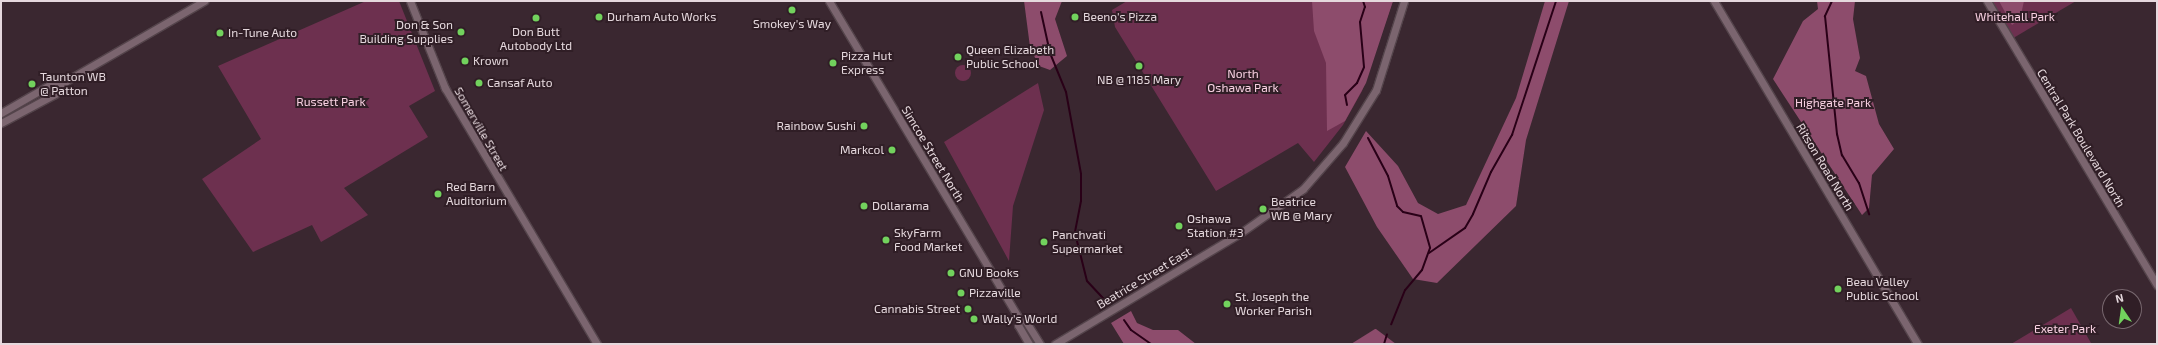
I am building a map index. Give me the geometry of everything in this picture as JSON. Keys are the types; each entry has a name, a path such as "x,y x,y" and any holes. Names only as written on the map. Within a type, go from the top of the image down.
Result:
{"street":[{"path":"1,113 51,84 66,81 204,1"},
{"name":"Somerville Street","path":"410,1 445,88 597,344"},
{"name":"Simcoe Street North","path":"829,1 1019,319 1018,326 1029,344"},
{"name":"Beatrice Street East","path":"1055,344 1239,234 1303,189 1344,143 1374,93 1404,1"},
{"name":"Ritson Road North","path":"1714,1 1918,344"},
{"name":"Central Park Boulevard North","path":"1987,1 2157,285"},
{"path":"1,123 55,94 66,81"},
{"name":"Simcoe Street North","path":"1019,319 1025,320 1040,344"}],"green space":[{"name":"Russett Park","path":"366,1 399,1 435,91 409,106 428,137 344,188 368,215 321,242 312,225 253,252 202,179 261,139 218,66"},
{"path":"1024,1 1062,1 1055,19 1067,56 1050,70 1039,66 1030,47"},
{"name":"North Oshawa Park","path":"1127,1 1393,1 1362,91 1343,125 1314,162 1298,143 1216,191 1115,27 1112,10"},
{"path":"1312,1 1393,1 1366,83 1345,121 1327,131 1326,63 1314,31"},
{"path":"1545,1 1569,1 1526,140 1516,206 1437,283 1413,279 1377,227 1345,167 1366,131 1398,166 1418,203 1438,214 1466,205 1516,98"},
{"name":"Highgate Park","path":"1817,1 1855,1 1853,19 1860,58 1855,71 1866,76 1879,124 1894,149 1872,175 1869,208 1862,215 1773,79 1803,21 1818,9"},
{"name":"Whitehall Park","path":"1987,1 2076,1 2010,40"},
{"path":"1999,1 2024,1 2020,19 2012,25"},
{"path":"963,65 970,70 971,73 966,80 963,81 956,76 955,73 960,66"},
{"path":"1038,83 1044,110 1013,206 1009,261 944,142"},
{"name":"Exeter Park","path":"2071,308 2091,343 2011,344"},
{"path":"1131,311 1137,323 1153,330 1178,330 1196,344 1124,344 1111,323"},
{"path":"1375,329 1396,344 1351,344"}],"waterway":[{"path":"1347,105 1345,95 1357,83 1364,67 1360,22 1365,7 1363,1"},
{"path":"1429,253 1465,228 1473,214 1491,172 1512,135 1556,1"},
{"path":"1832,1 1825,16 1837,134 1842,155 1859,183 1869,214"},
{"path":"1041,12 1050,53 1066,92 1081,174 1081,201 1075,233 1087,281 1104,299"},
{"path":"1368,138 1388,176 1397,206 1403,212 1421,216 1430,248 1422,270 1405,290 1391,324"},
{"path":"1124,320 1131,330 1151,344"},
{"path":"1384,344 1387,334"}],"place":[{"name":"Smokey's Way","path":"792,10"},
{"name":"Durham Auto Works","path":"599,17"},
{"name":"Beeno's Pizza","path":"1075,17"},
{"name":"Don Butt Autobody Ltd","path":"536,18"},
{"name":"Don & Son Building Supplies","path":"461,32"},
{"name":"In-Tune Auto","path":"220,33"},
{"name":"Queen Elizabeth Public School","path":"958,57"},
{"name":"Krown","path":"465,61"},
{"name":"Pizza Hut Express","path":"833,63"},
{"name":"NB @ 1185 Mary","path":"1139,66"},
{"name":"Cansaf Auto","path":"479,83"},
{"name":"Taunton WB @ Patton","path":"32,84"},
{"name":"Rainbow Sushi","path":"864,126"},
{"name":"Markcol","path":"892,150"},
{"name":"Red Barn Auditorium","path":"438,194"},
{"name":"Dollarama","path":"864,206"},
{"name":"Beatrice WB @ Mary","path":"1263,209"},
{"name":"Oshawa Station #3","path":"1179,226"},
{"name":"SkyFarm Food Market","path":"886,240"},
{"name":"Panchvati Supermarket","path":"1044,242"},
{"name":"GNU Books","path":"951,273"},
{"name":"Beau Valley Public School","path":"1838,289"},
{"name":"Pizzaville","path":"961,293"},
{"name":"St. Joseph the Worker Parish","path":"1227,304"},
{"name":"Cannabis Street","path":"968,309"},
{"name":"Wally's World","path":"974,319"}]}
